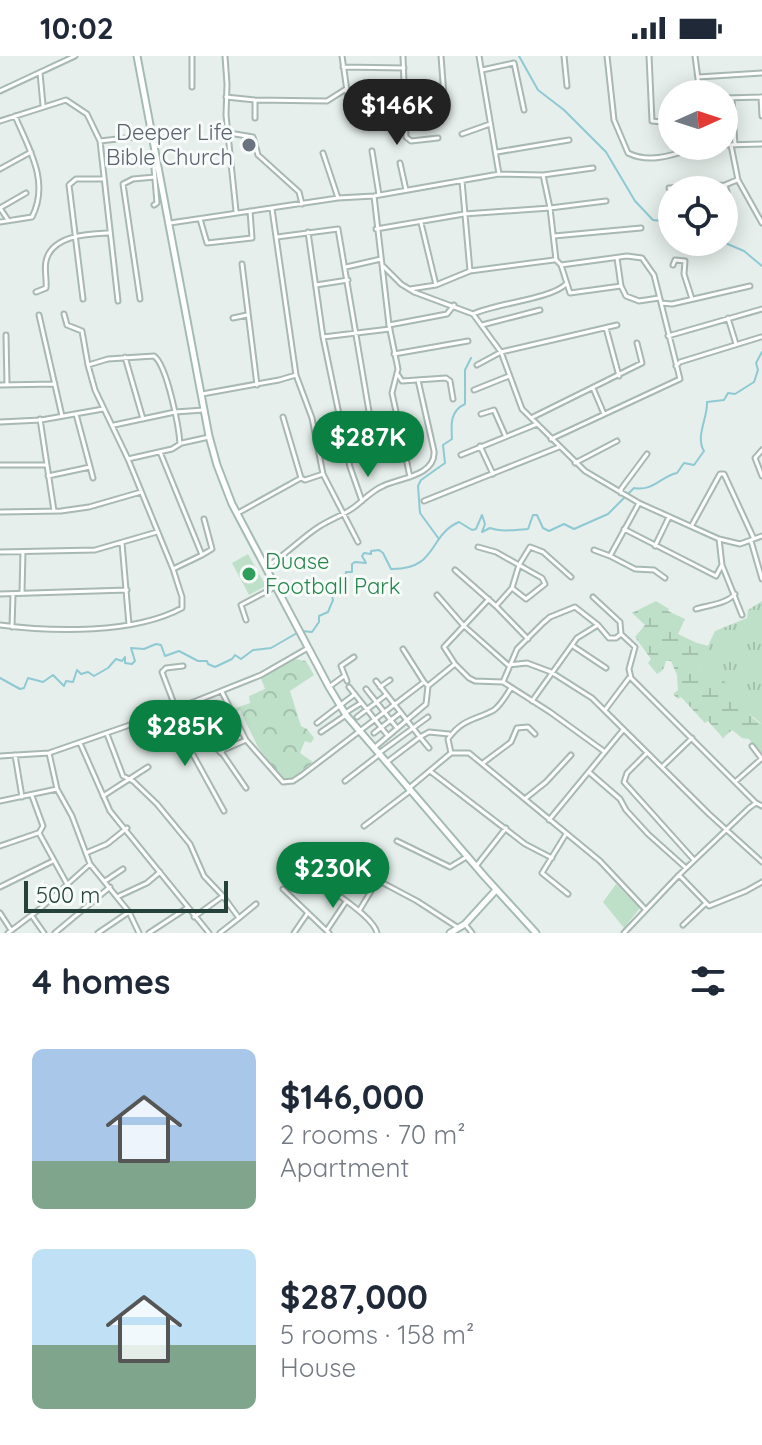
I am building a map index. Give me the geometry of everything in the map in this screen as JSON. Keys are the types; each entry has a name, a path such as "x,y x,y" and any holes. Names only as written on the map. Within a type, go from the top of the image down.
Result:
{"street":[{"path":"0,91 75,56"},
{"path":"137,56 209,437 237,513 340,706 358,731 536,933"},
{"path":"192,56 192,87"},
{"path":"225,56 236,213"},
{"path":"342,56 348,98 370,106 406,104"},
{"path":"403,56 405,132 408,140 438,138"},
{"path":"441,56 445,109"},
{"path":"479,56 499,174"},
{"path":"512,56 524,110"},
{"path":"564,56 567,86"},
{"path":"607,56 614,120 628,153 639,159 658,158"},
{"path":"649,56 652,121 658,122"},
{"path":"695,56 698,80"},
{"path":"482,70 514,63"},
{"path":"343,67 404,68"},
{"path":"40,73 43,105"},
{"path":"698,77 762,73"},
{"path":"226,97 327,101 346,89"},
{"path":"738,99 762,97 762,116"},
{"path":"0,121 43,105 68,100 87,114 100,141 118,301"},
{"path":"255,100 255,118"},
{"path":"0,222 32,217 39,201 38,169 15,115"},
{"path":"462,134 490,124"},
{"path":"228,133 253,137 258,155 299,192 302,204"},
{"path":"100,141 152,135"},
{"path":"497,152 569,140"},
{"path":"738,145 762,144"},
{"path":"372,151 377,196 376,229 398,375 402,381 446,378 450,381 453,399"},
{"path":"0,169 31,152"},
{"path":"323,153 338,198"},
{"path":"400,163 406,190"},
{"path":"154,205 161,191 155,177 154,168 158,166"},
{"path":"169,223 338,198 377,196 499,174 543,175 593,168"},
{"path":"543,175 556,260 572,294 621,286"},
{"path":"140,299 123,184 133,179 155,177"},
{"path":"83,299 69,185 76,179 103,179"},
{"path":"738,180 762,223"},
{"path":"462,181 470,271"},
{"path":"8,221 0,208 26,193"},
{"path":"376,229 464,214 606,201"},
{"path":"272,209 296,375 312,418 323,474 358,542"},
{"path":"200,219 207,243 229,242 253,238 250,211"},
{"path":"421,223 436,285"},
{"path":"554,236 641,228"},
{"path":"276,237 338,229 372,429 399,427"},
{"path":"308,232 323,337 350,467 362,501"},
{"path":"36,292 46,288 49,255 74,235 110,233"},
{"path":"551,439 679,380 654,275 642,258 635,256 561,265"},
{"path":"617,258 621,286 632,300 660,300 672,304 750,286"},
{"path":"346,267 381,259"},
{"path":"410,289 436,285 470,271 556,260"},
{"path":"673,265 675,260 685,261 684,274 692,299"},
{"path":"242,264 257,385"},
{"path":"383,266 410,289 473,314 501,352 522,409 575,463 639,503 719,539 740,544 762,536"},
{"path":"315,285 348,280"},
{"path":"473,314 491,306 555,292 566,284"},
{"path":"323,337 447,314 454,305"},
{"path":"668,336 762,309"},
{"path":"482,325 540,310"},
{"path":"0,625 42,629 129,625 182,608 182,597 173,569 128,459 103,409 88,365 82,331 67,325 64,314"},
{"path":"39,315 62,416"},
{"path":"233,318 247,315"},
{"path":"728,318 736,344"},
{"path":"477,365 501,352 617,325"},
{"path":"606,328 619,376"},
{"path":"6,335 7,385"},
{"path":"677,363 761,337"},
{"path":"394,354 468,341"},
{"path":"531,418 642,363 637,343"},
{"path":"88,365 125,357 154,356 159,360 175,412 180,444"},
{"path":"125,357 144,419"},
{"path":"202,394 296,375"},
{"path":"398,375 392,385 392,393 410,477"},
{"path":"474,390 509,376"},
{"path":"266,567 281,559 318,527 385,484 402,481 427,468 435,456 418,380"},
{"path":"0,385 55,384"},
{"path":"593,388 604,414"},
{"path":"0,422 103,409"},
{"path":"112,426 175,412 204,410"},
{"path":"481,414 494,410 505,435"},
{"path":"76,414 93,478"},
{"path":"283,417 301,478"},
{"path":"40,419 54,512"},
{"path":"461,455 537,424"},
{"path":"128,459 209,437"},
{"path":"575,463 617,441"},
{"path":"480,446 493,474"},
{"path":"424,501 559,447"},
{"path":"762,450 755,458 762,476"},
{"path":"160,452 202,555"},
{"path":"621,493 647,454"},
{"path":"0,465 46,465"},
{"path":"48,476 90,467"},
{"path":"237,513 301,478 305,480 323,474"},
{"path":"692,525 720,474 724,474 752,540 762,579"},
{"path":"0,512 54,512 89,507 141,492"},
{"path":"610,556 639,503"},
{"path":"655,546 669,516"},
{"path":"173,569 212,549 204,519"},
{"path":"624,529 716,576 722,565"},
{"path":"0,552 95,550 157,532"},
{"path":"719,539 722,565 742,615"},
{"path":"122,543 129,625"},
{"path":"478,547 496,552 542,578 545,585 526,599 512,588"},
{"path":"496,606 512,588 527,549 534,547 543,552 571,577"},
{"path":"594,550 635,569 654,570 665,578"},
{"path":"22,592 23,552"},
{"path":"455,570 528,639"},
{"path":"246,620 241,605 277,586"},
{"path":"0,594 127,590"},
{"path":"12,627 13,593"},
{"path":"696,609 727,602 735,594"},
{"path":"437,595 463,625 508,665 527,663 538,670 551,672 584,692 762,862"},
{"path":"593,597 620,622 621,634 635,647 629,677 605,710"},
{"path":"489,599 444,647 455,664 475,681 503,682 605,752"},
{"path":"503,682 517,649 550,617 575,607 609,638 621,634"},
{"path":"532,701 577,638 598,625"},
{"path":"573,646 606,668"},
{"path":"0,756 49,753 80,743 222,692 261,675 308,648"},
{"path":"378,752 388,736 426,704 426,684 403,649"},
{"path":"347,681 341,666 354,657"},
{"path":"222,692 246,740 283,782 288,782 455,664"},
{"path":"176,709 162,672 166,668 183,666"},
{"path":"329,687 344,676"},
{"path":"629,677 762,806"},
{"path":"380,687 390,680"},
{"path":"376,681 429,748"},
{"path":"349,687 388,736"},
{"path":"451,753 448,739 451,734 470,719 494,710 511,688"},
{"path":"366,689 397,728"},
{"path":"317,723 355,694"},
{"path":"357,717 386,695"},
{"path":"321,732 361,703"},
{"path":"233,712 202,725 207,738 222,753 246,788"},
{"path":"374,733 400,713"},
{"path":"345,781 378,752 428,717"},
{"path":"483,763 511,742 517,728 528,727 535,734"},
{"path":"549,820 623,730"},
{"path":"387,762 429,732 451,734"},
{"path":"107,733 123,776 157,804 182,834 200,862 204,876 239,918"},
{"path":"207,738 195,744 191,751 224,811"},
{"path":"663,766 692,738"},
{"path":"222,753 246,740"},
{"path":"80,743 110,811 127,828 199,927 209,933"},
{"path":"735,782 762,759 752,746"},
{"path":"647,752 627,773 624,782 694,860"},
{"path":"49,753 57,789 72,816 90,864 129,912 139,933"},
{"path":"364,826 451,753 469,753 600,861 645,909"},
{"path":"15,755 22,797"},
{"path":"526,798 571,755"},
{"path":"103,796 148,767"},
{"path":"430,771 525,844 552,858"},
{"path":"590,773 620,799 648,834 686,868"},
{"path":"0,801 57,789"},
{"path":"0,846 39,833 43,826 32,796"},
{"path":"624,933 694,860 756,803"},
{"path":"86,853 107,844 127,828"},
{"path":"476,866 506,828"},
{"path":"39,833 67,884"},
{"path":"566,834 542,873 568,894"},
{"path":"397,841 450,867 468,856"},
{"path":"321,850 472,933"},
{"path":"0,887 53,861"},
{"path":"0,913 10,931 32,916 90,864"},
{"path":"105,881 123,869"},
{"path":"118,897 147,883 160,872"},
{"path":"313,875 370,918 377,933"},
{"path":"679,875 705,904 712,906 762,882"},
{"path":"359,911 377,881"},
{"path":"55,933 110,887"},
{"path":"283,889 327,932 345,902"},
{"path":"450,933 462,926 496,890"},
{"path":"194,917 223,896"},
{"path":"220,933 256,904"},
{"path":"683,925 705,904"},
{"path":"149,933 187,908"},
{"path":"98,933 129,912"},
{"path":"294,933 307,914"},
{"path":"32,916 44,933"}],"green space":[{"name":"Duase Football Park","path":"248,554 266,586 249,595 232,563"},
{"path":"656,601 685,619 678,634 709,646 698,667 733,689 750,714 762,724 762,755 749,739 732,730 723,738 681,697 678,699 673,694 678,690 677,675 671,661 666,661 663,670 657,674 648,663 651,659 635,637 645,625 632,613"},
{"path":"762,601 762,724 743,709 737,693 698,667 715,631 747,618 748,610"},
{"path":"294,659 306,661 314,675 290,691 301,726 314,738 311,743 305,741 300,753 313,762 290,780 284,781 258,747 240,710 235,712 233,709 250,703 249,696 265,689 260,676"},
{"path":"616,884 640,908 624,928 603,902"}],"waterway":[{"path":"519,56 538,90 564,110 606,152 635,201 653,220 658,221"},
{"path":"738,248 762,266"},
{"path":"301,631 312,632 319,622 319,616 328,612 332,596 344,582 346,572 352,572 352,564 366,563 362,556 364,553 379,550 391,569 406,568 425,558 449,528 459,522 472,530 476,529 482,515 485,524 482,532 490,528 528,529 533,515 537,515 543,528 549,531 564,524 574,529 608,514 634,488 652,486 677,473 684,463 694,465 704,451 701,433 707,402 724,400 728,393 735,394 754,382 758,370 756,363 762,352"},
{"path":"439,539 420,513 418,486 421,480 445,463 443,445 452,439 454,414 465,404 465,370 471,358"},
{"path":"0,678 20,689 24,688 28,678 43,682 53,675 64,686 66,681 73,682 77,670 81,674 88,672 94,676 116,659 122,661 125,657 125,663 132,664 135,661 131,648 144,649 156,644 161,645 165,656 179,651 215,667 235,655 241,659 253,650 271,648 297,633"}],"place":[{"name":"Deeper Life Bible Church","path":"249,145"},
{"name":"Duase Football Park","path":"249,574"}]}
